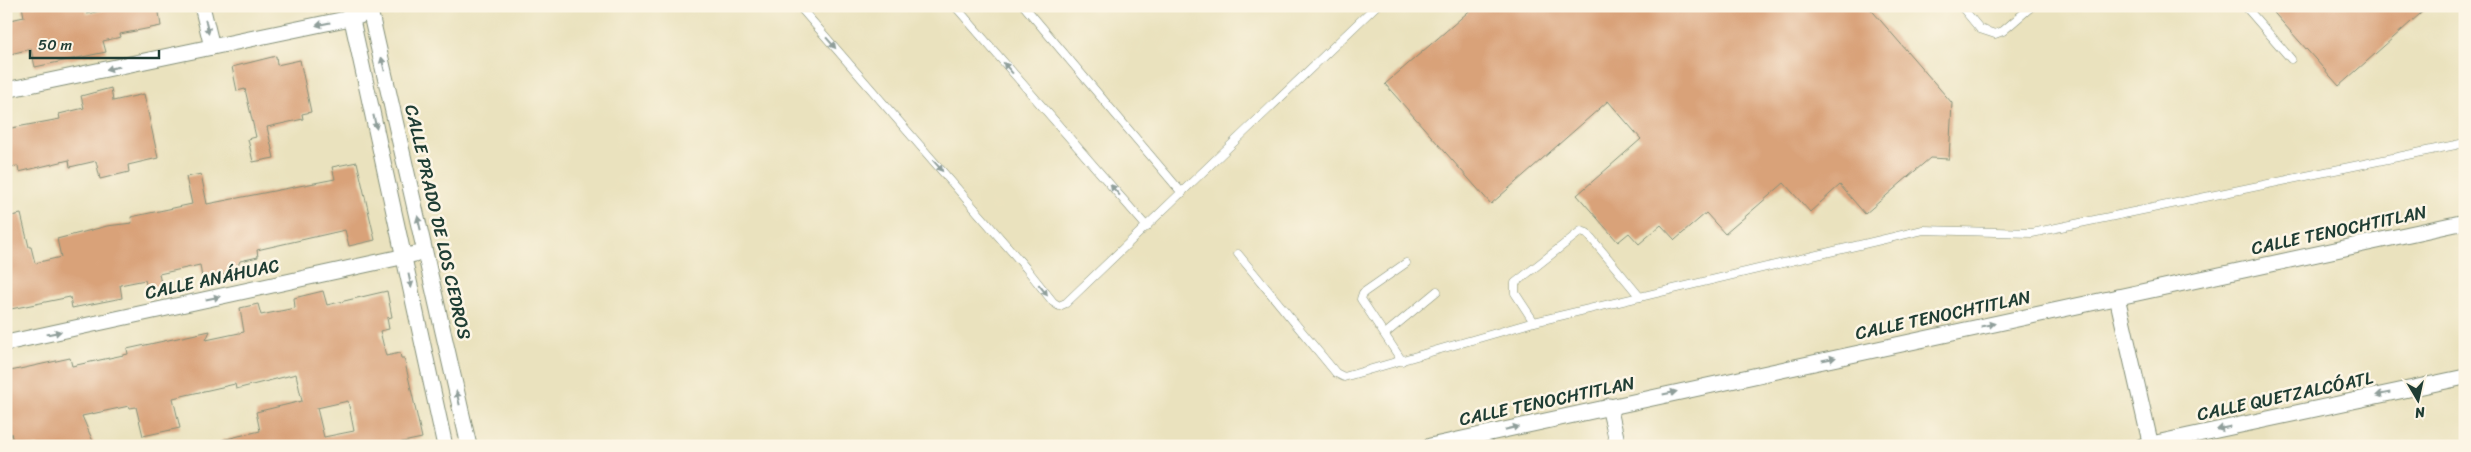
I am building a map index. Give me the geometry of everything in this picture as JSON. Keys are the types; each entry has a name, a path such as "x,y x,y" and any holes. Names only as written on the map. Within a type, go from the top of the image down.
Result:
{"street":[{"path":"202,6 212,47"},
{"path":"6,90 212,47 350,12 370,10"},
{"name":"CALLE PRADO DE LOS CEDROS","path":"370,10 469,446"},
{"path":"350,12 405,256 445,446"},
{"name":"CALLE TENOCHTITLAN","path":"1430,446 2465,222"},
{"name":"CALLE ANÁHUAC","path":"6,343 426,251"},
{"path":"2117,297 2147,445"},
{"name":"CALLE QUETZALCÓATL","path":"2147,445 2465,377"},
{"path":"1609,406 1618,446"}],"lane":[{"path":"799,6 1056,305 1059,306 1066,303 1147,227 1376,6"},
{"path":"955,6 1147,227"},
{"path":"1024,6 1182,193"},
{"path":"1960,6 1980,30 1995,34 2003,31 2032,6"},
{"path":"2245,6 2291,59"},
{"path":"1238,254 1338,375 1344,377 1534,322 1923,230 2032,233 2465,143"},
{"path":"1534,322 1515,293 1514,283 1581,231 1587,233 1640,297"},
{"path":"1402,361 1362,302 1362,296 1406,263"},
{"path":"1385,334 1437,291"}],"building":[{"path":"22,6 86,6 87,14 121,6 158,6 161,26 120,34 121,37 103,41 106,52 35,67 31,49 6,55 6,21 24,17"},
{"path":"1475,6 1868,6 1952,103 1949,159 1930,158 1865,214 1840,185 1810,212 1784,183 1725,234 1706,213 1675,240 1661,225 1639,244 1629,233 1618,242 1577,195 1641,139 1608,101 1491,204 1385,84"},
{"path":"2268,6 2429,6 2339,86"},
{"path":"276,56 277,65 300,60 311,112 302,114 303,119 267,127 274,158 253,162 248,139 256,137 245,89 237,91 232,67"},
{"path":"111,88 113,101 144,94 158,158 128,165 129,172 100,179 96,161 70,167 69,160 19,172 18,166 8,167 6,129 60,119 59,114 84,108 81,96"},
{"path":"357,162 375,240 349,246 345,230 257,250 258,257 240,261 235,273 202,278 200,265 159,274 162,288 148,291 145,280 120,285 122,298 72,308 70,297 6,310 6,217 21,214 35,263 61,257 57,239 107,226 132,223 131,217 192,204 186,177 201,174 207,204 335,179 332,167"},
{"path":"323,291 327,305 387,291 392,317 387,318 389,329 380,331 386,356 400,353 401,358 404,358 422,438 398,443 399,446 223,446 222,440 260,431 256,412 302,401 296,374 236,389 235,384 173,398 180,428 143,436 136,407 130,408 129,406 82,416 95,446 14,446 11,433 6,434 6,372 70,358 72,366 128,354 127,349 210,331 206,340 244,332 240,308 258,304 261,315 295,308 294,298","holes":["348,401 354,431 324,437 317,408"]}]}
